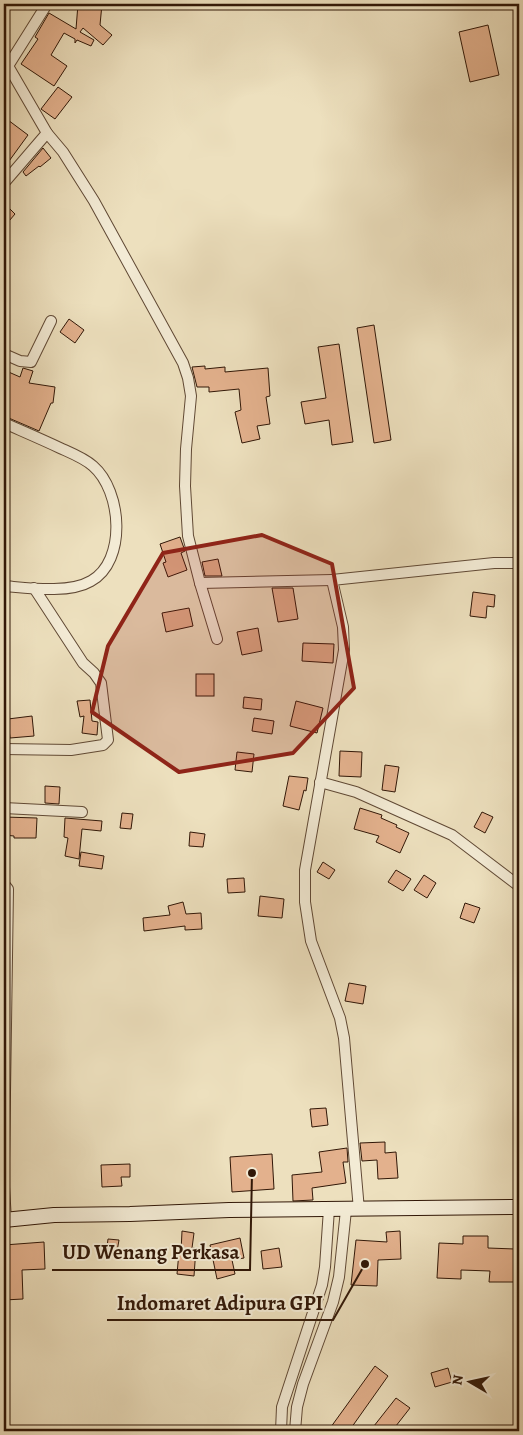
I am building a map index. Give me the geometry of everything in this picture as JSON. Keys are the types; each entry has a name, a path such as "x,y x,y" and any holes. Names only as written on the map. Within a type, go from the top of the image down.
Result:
{"main road":[{"path":"5,1220 54,1215 519,1207"}],"street":[{"path":"47,4 6,62 47,133 64,152 94,201 183,363 191,396 186,449 188,536 217,639"},
{"path":"4,183 47,133"},
{"path":"4,354 20,361 31,362 51,321"},
{"path":"4,423 80,457 94,466 110,493 116,525 111,559 100,575 90,582 68,588 4,586"},
{"path":"200,583 332,580 494,563 519,563"},
{"path":"295,1431 297,1407 303,1384 333,1302 353,1210 344,1038 340,1018 311,941 305,902 305,870 344,650 343,626 332,580"},
{"path":"4,749 71,750 104,745 108,740 102,683 83,663 34,588"},
{"path":"320,782 356,792 452,835 519,886"},
{"path":"4,808 82,812"},
{"path":"4,884 8,888 4,1160"},
{"path":"4,1187 5,1220"},
{"path":"281,1431 282,1407 322,1285 329,1209"}],"highlighted area":[{"path":"262,535 332,564 354,688 293,753 179,772 92,712 108,646 163,553"}],"building":[{"path":"78,4 102,4 100,25 112,35 103,45 83,28 80,32 94,40 91,46 77,40 75,43 75,39 64,33 51,55 67,66 54,86 21,64 38,39 35,37 49,13 76,29"},
{"path":"488,25 499,75 470,82 459,32"},
{"path":"58,87 72,97 55,119 41,109"},
{"path":"4,117 28,135 4,168"},
{"path":"43,148 51,158 26,176 23,172"},
{"path":"4,203 15,214 4,227"},
{"path":"69,319 84,330 75,343 60,332"},
{"path":"374,325 391,440 374,443 357,328"},
{"path":"339,344 353,442 332,445 329,420 305,424 301,402 326,398 318,347"},
{"path":"205,366 205,369 225,367 225,372 268,368 270,396 266,397 270,424 257,426 260,439 242,443 235,412 241,410 239,389 209,392 209,387 197,387 192,367"},
{"path":"23,368 33,371 29,383 55,387 53,403 51,403 39,431 4,416 4,370 20,377"},
{"path":"180,537 185,551 181,553 187,570 168,577 163,563 166,562 160,544"},
{"path":"218,559 222,576 205,576 202,562"},
{"path":"272,588 293,588 298,619 278,622"},
{"path":"473,592 495,595 494,607 487,606 486,618 470,616"},
{"path":"189,608 193,626 166,632 162,613"},
{"path":"258,628 262,651 242,655 237,632"},
{"path":"303,643 334,644 333,663 302,661"},
{"path":"196,674 214,674 214,696 196,696"},
{"path":"244,697 262,699 261,710 243,708"},
{"path":"90,700 92,721 98,722 97,735 82,733 84,716 80,717 77,701"},
{"path":"296,701 323,708 317,733 290,726"},
{"path":"32,716 34,736 10,738 8,719"},
{"path":"254,718 274,721 272,734 252,731"},
{"path":"340,751 362,752 361,777 339,776"},
{"path":"237,752 254,754 252,772 235,770"},
{"path":"385,765 399,767 395,792 382,790"},
{"path":"289,776 308,778 306,791 304,790 299,810 283,806"},
{"path":"45,786 60,787 59,804 45,803"},
{"path":"360,808 382,815 381,818 409,833 400,853 376,842 379,836 354,829"},
{"path":"482,812 493,817 485,833 474,827"},
{"path":"122,813 133,814 131,829 120,828"},
{"path":"4,817 37,818 36,838 14,838 14,836 4,835"},
{"path":"65,818 102,821 101,831 82,829 79,859 65,856 68,838 64,837"},
{"path":"190,832 205,834 203,847 189,846"},
{"path":"81,852 104,856 102,869 79,866"},
{"path":"323,862 335,870 329,879 317,872"},
{"path":"396,870 411,879 403,891 388,882"},
{"path":"424,875 436,883 427,898 414,890"},
{"path":"244,878 245,892 228,893 227,879"},
{"path":"260,896 284,899 282,918 258,916"},
{"path":"183,902 186,914 201,913 202,929 185,930 185,926 144,931 143,918 170,915 168,906"},
{"path":"465,903 480,908 474,923 460,918"},
{"path":"349,983 366,986 363,1004 345,1001"},
{"path":"326,1108 328,1125 312,1127 310,1109"},
{"path":"385,1142 385,1153 396,1152 398,1178 378,1179 377,1160 362,1161 360,1143"},
{"path":"347,1148 348,1162 343,1162 346,1183 312,1188 313,1200 293,1201 292,1175 322,1172 319,1152"},
{"path":"272,1154 274,1189 232,1192 230,1157"},
{"path":"130,1164 130,1177 121,1177 122,1186 102,1187 101,1165"},
{"path":"182,1231 194,1233 192,1248 196,1248 194,1276 177,1274"},
{"path":"400,1231 401,1259 378,1260 377,1286 351,1285 356,1240 387,1242 386,1232"},
{"path":"463,1236 488,1236 488,1248 515,1249 514,1282 489,1282 490,1271 461,1270 461,1279 437,1278 439,1243 463,1244"},
{"path":"240,1238 244,1258 232,1260 235,1274 217,1279 210,1245"},
{"path":"108,1239 119,1240 116,1257 106,1255"},
{"path":"44,1242 45,1269 22,1270 23,1299 4,1300 4,1245"},
{"path":"279,1248 282,1267 263,1269 261,1251"},
{"path":"375,1366 388,1376 349,1431 328,1431"},
{"path":"448,1368 452,1382 435,1387 431,1373"},
{"path":"396,1398 410,1408 392,1431 370,1431"}],"place":[{"name":"UD Wenang Perkasa","path":"252,1173"},
{"name":"Indomaret Adipura GPI","path":"365,1264"}]}
